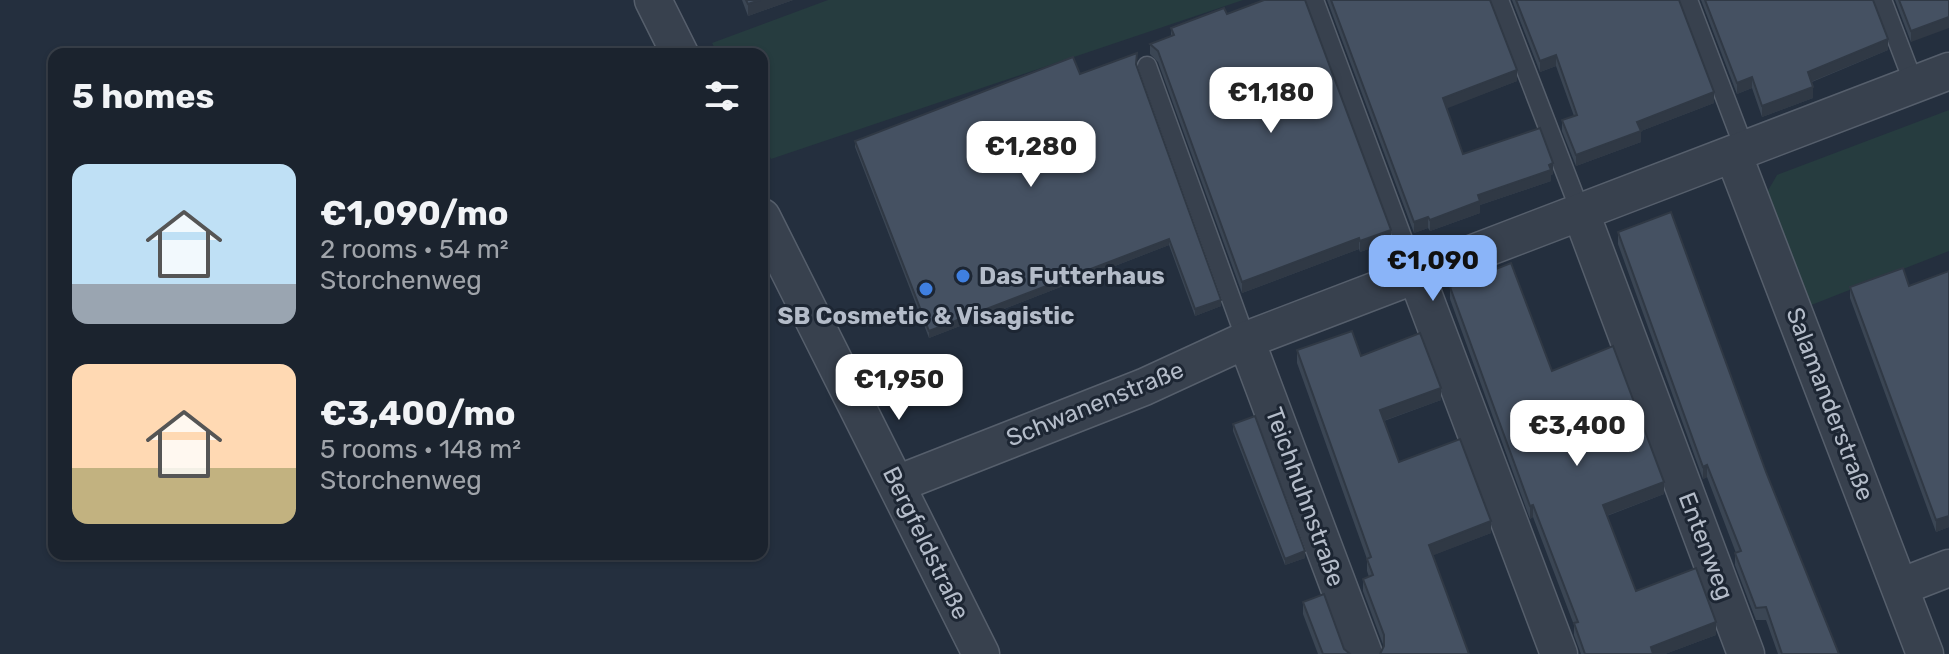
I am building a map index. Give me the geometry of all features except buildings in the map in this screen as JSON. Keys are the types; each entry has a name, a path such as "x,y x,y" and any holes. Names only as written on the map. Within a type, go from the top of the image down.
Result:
{"street":[{"path":"653,0 677,48"},
{"name":"Schwanenstraße","path":"897,484 1144,387 1246,340 1949,71"},
{"name":"Salamanderstraße","path":"1739,153 1925,654"},
{"name":"Entenweg","path":"1581,213 1746,654"},
{"name":"Bergfeldstraße","path":"768,229 981,654"},
{"path":"1417,277 1559,654"},
{"name":"Teichhuhnstraße","path":"1246,340 1364,654"},
{"path":"1900,587 1949,568"}],"lane":[{"path":"1314,0 1417,277"},
{"path":"1499,0 1581,213"},
{"path":"1688,0 1739,153"},
{"path":"1882,0 1914,84"},
{"path":"1147,66 1246,340"}],"green space":[{"path":"828,0 1243,0 771,159 768,153 768,48 715,48 712,43"},
{"path":"1949,110 1949,251 1801,309 1762,201 1777,175"}],"place":[{"name":"Das Futterhaus","path":"963,276"},
{"name":"SB Cosmetic & Visagistic","path":"926,289"}]}
